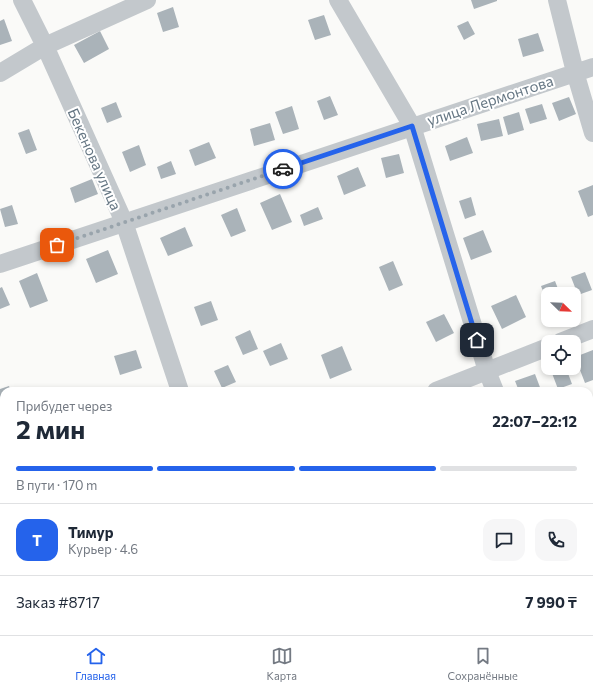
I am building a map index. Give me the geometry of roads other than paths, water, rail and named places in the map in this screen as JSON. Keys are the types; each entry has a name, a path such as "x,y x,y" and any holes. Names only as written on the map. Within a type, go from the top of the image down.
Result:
{"street":[{"name":"Бекенова улица","path":"22,0 45,46 124,222 179,387"},
{"path":"0,73 45,46 147,0"},
{"path":"338,0 412,126 487,371 493,387"},
{"path":"557,0 575,72 593,133"},
{"name":"улица Лермонтова","path":"0,264 593,67"},
{"path":"578,335 593,329"},
{"path":"446,387 541,350"}]}
